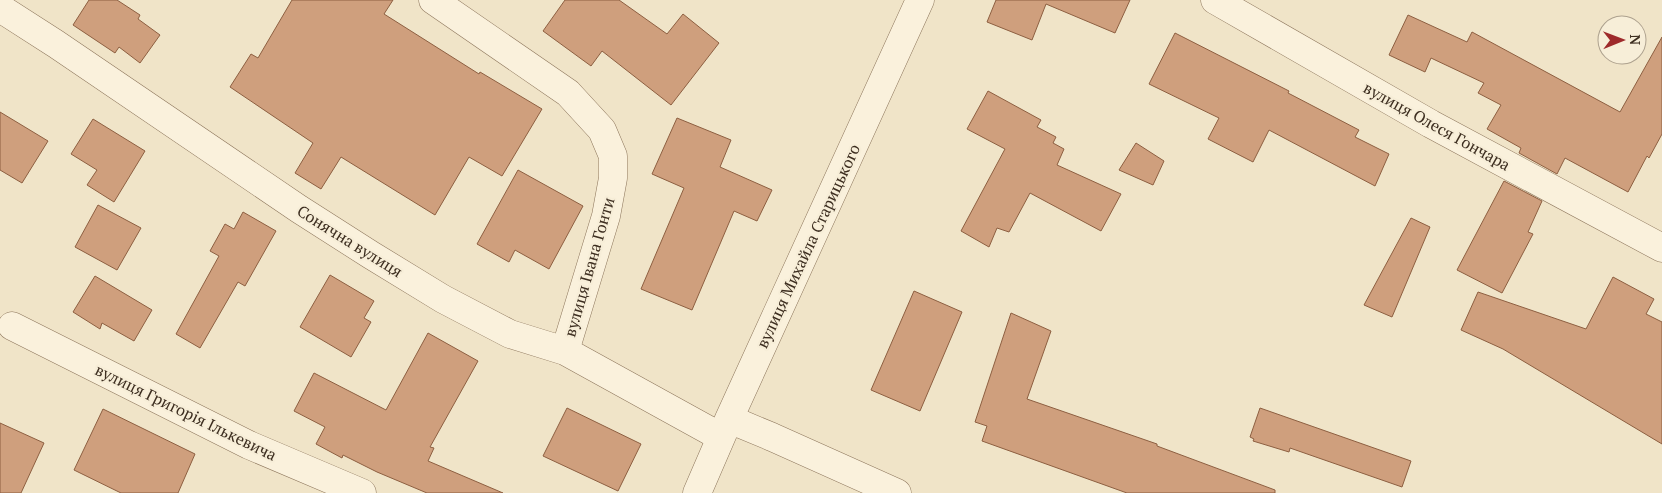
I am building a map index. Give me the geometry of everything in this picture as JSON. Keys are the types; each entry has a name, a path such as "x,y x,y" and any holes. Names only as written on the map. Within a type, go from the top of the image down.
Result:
{"street":[{"name":"вулиця Івана Гонти","path":"433,0 568,93 602,130 613,156 613,178 606,216 565,351"},
{"name":"вулиця Михайла Старицького","path":"697,493 920,0"},
{"name":"вулиця Олеся Гончара","path":"1215,0 1432,124 1662,248"},
{"name":"Сонячна вулиця","path":"0,8 299,209 371,256 443,299 510,334 565,351 725,428 772,437 897,493"},
{"name":"вулиця Григорія Ількевича","path":"12,326 249,445 362,493"}],"building":[{"path":"89,0 117,0 140,15 138,19 160,35 140,63 119,47 115,53 73,25"},
{"path":"292,0 393,0 384,14 479,74 480,72 542,109 502,176 469,157 435,215 341,157 321,189 295,173 313,143 230,87 251,54 258,58"},
{"path":"565,0 619,0 667,34 683,14 719,43 671,105 602,51 591,66 543,31"},
{"path":"996,0 1130,0 1115,33 1046,4 1032,40 987,22"},
{"path":"1408,15 1467,42 1472,32 1620,112 1662,37 1662,134 1649,158 1647,156 1628,192 1565,158 1557,174 1519,153 1521,148 1487,129 1501,105 1478,93 1484,83 1431,58 1425,72 1389,55"},
{"path":"1175,33 1289,91 1288,93 1359,130 1355,137 1389,154 1375,186 1269,130 1253,162 1208,139 1219,118 1149,84"},
{"path":"988,91 1041,120 1037,127 1056,137 1053,143 1064,149 1057,165 1121,194 1101,231 1030,193 1009,232 997,228 989,247 961,231 1005,149 967,129"},
{"path":"0,112 48,141 22,183 0,170"},
{"path":"677,118 731,140 720,167 772,190 757,221 734,211 692,310 641,289 684,188 652,174"},
{"path":"93,119 145,151 114,202 87,185 97,170 71,154"},
{"path":"1136,143 1164,161 1153,185 1119,170"},
{"path":"518,170 583,206 549,269 515,250 509,262 477,244"},
{"path":"1504,181 1542,201 1528,232 1533,234 1502,293 1457,270"},
{"path":"98,205 141,228 117,270 75,247"},
{"path":"243,212 276,231 245,286 238,282 200,348 176,334 219,256 210,251 225,224 234,229"},
{"path":"1411,218 1430,227 1392,317 1364,305"},
{"path":"330,275 374,301 364,318 371,322 351,357 300,327"},
{"path":"95,276 152,310 134,341 102,323 100,329 73,312"},
{"path":"1613,277 1654,299 1646,314 1662,322 1662,444 1503,349 1461,330 1478,292 1586,329"},
{"path":"914,291 962,312 920,411 871,390"},
{"path":"1011,313 1051,331 1027,399 1157,444 1157,446 1275,490 1275,493 1127,493 982,441 987,426 975,422"},
{"path":"428,333 478,361 430,447 434,448 428,461 503,493 427,493 343,455 342,458 316,444 325,427 294,411 314,373 386,410"},
{"path":"567,408 641,444 618,491 543,456"},
{"path":"1260,408 1411,461 1402,487 1290,448 1289,452 1253,441 1254,439 1250,437"},
{"path":"103,409 195,454 178,493 121,493 74,470"},
{"path":"0,423 44,443 21,493 0,493"}]}
